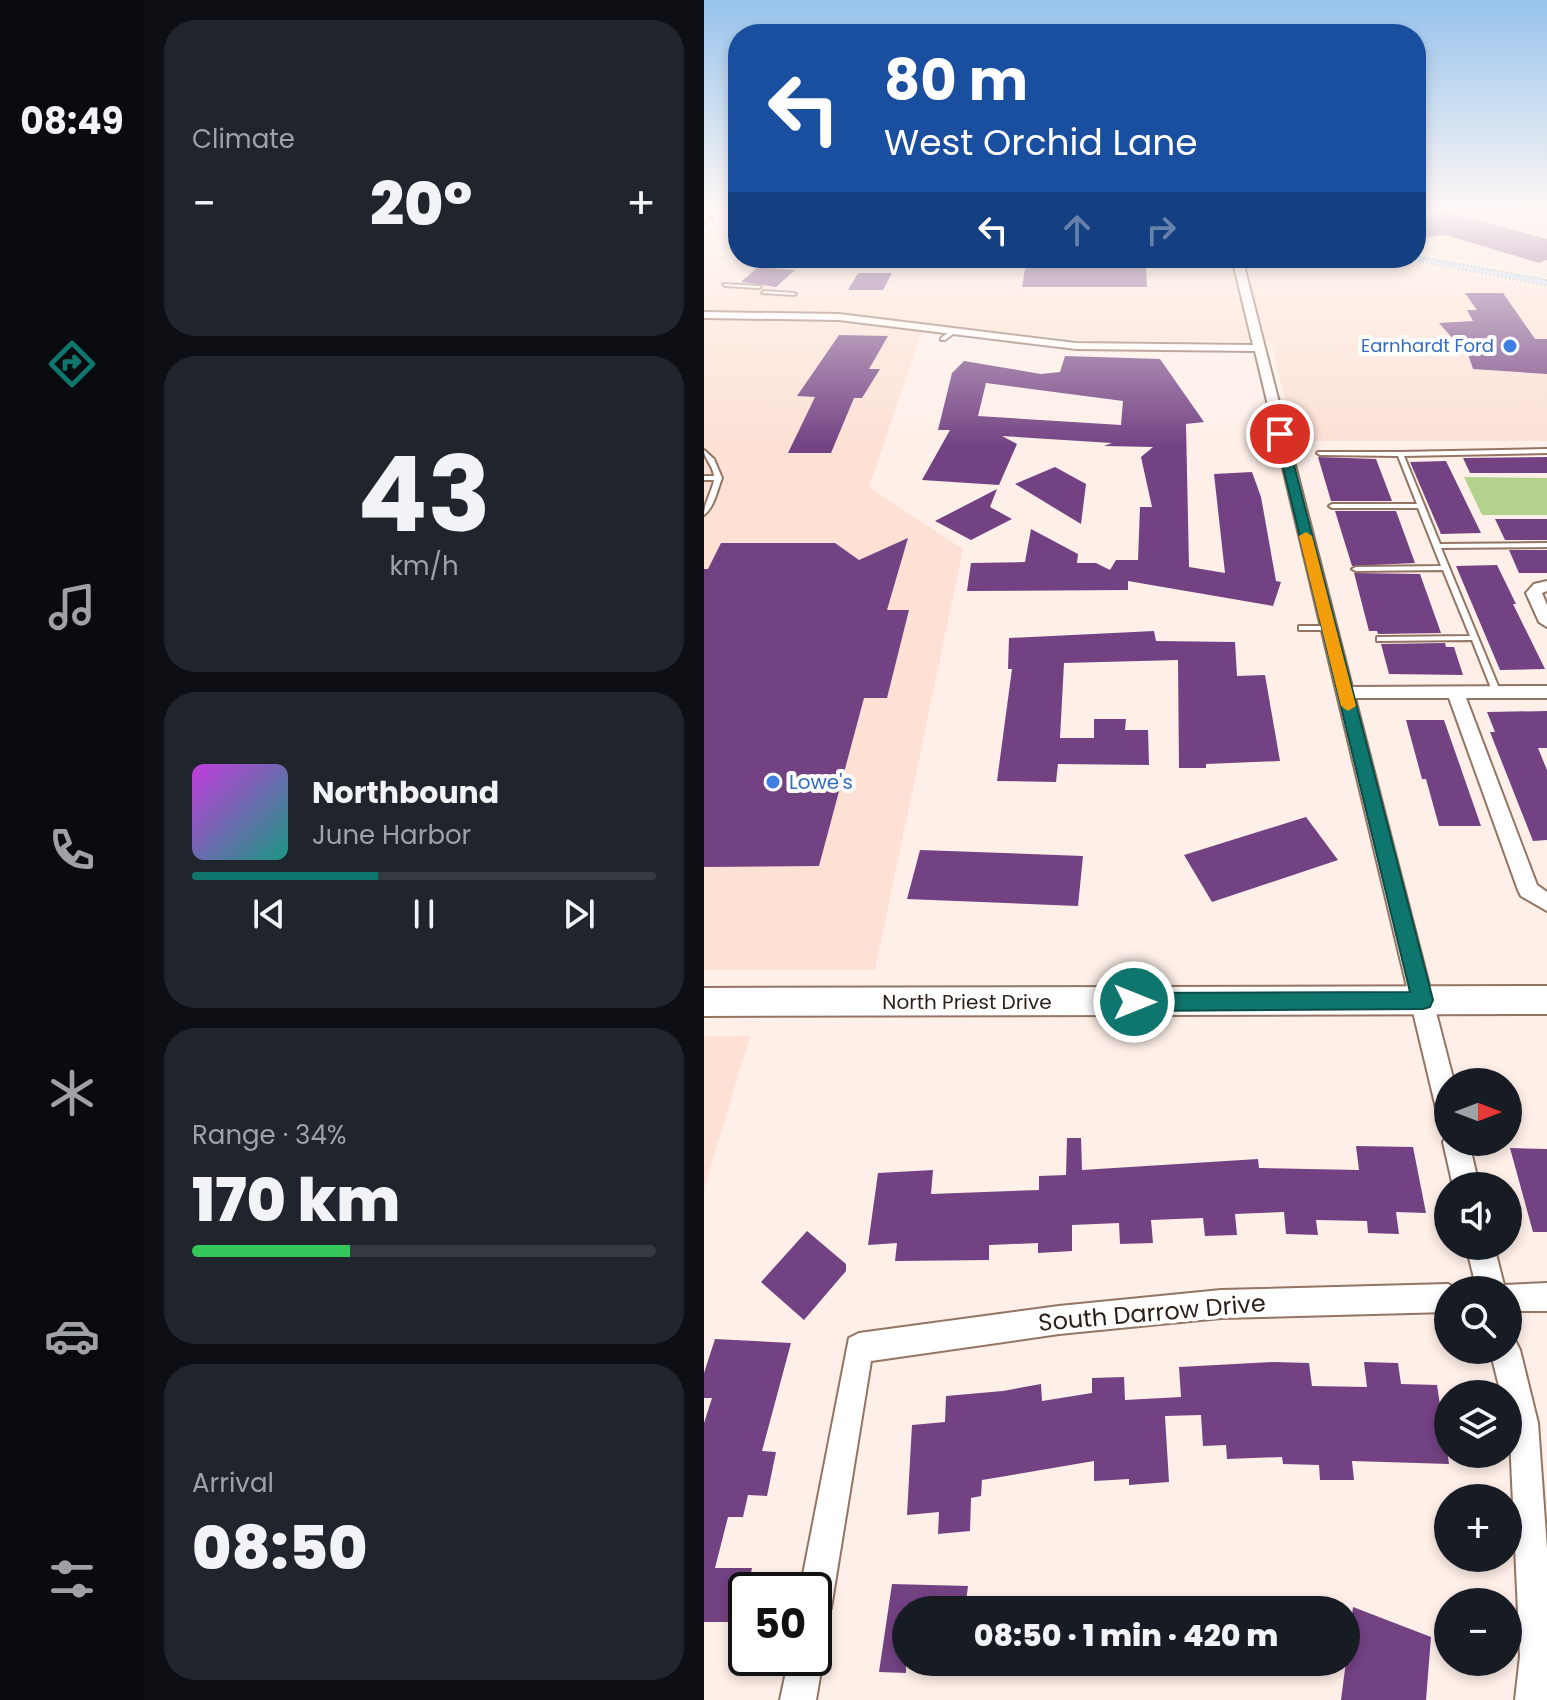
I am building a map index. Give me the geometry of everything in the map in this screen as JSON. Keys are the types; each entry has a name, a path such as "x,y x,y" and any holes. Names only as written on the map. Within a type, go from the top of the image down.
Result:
{"main road":[{"name":"North Priest Drive","path":"704,1002 1547,1000"}],"street":[{"path":"1244,288 1439,1068"},
{"path":"704,306 799,310 954,331 1117,348 1259,348"},
{"path":"704,315 839,317"},
{"path":"1543,586 1534,593 1547,622"},
{"path":"1345,693 1547,692"},
{"path":"1456,693 1528,890 1547,903"},
{"path":"1522,1297 1547,1297"},
{"name":"South Darrow Drive","path":"820,1572 859,1348 1059,1320 1221,1304 1434,1298"},
{"path":"1508,1364 1523,1423 1537,1656 1533,1700"},
{"path":"798,1700 803,1676"}],"lane":[{"path":"740,288 795,292"},
{"path":"943,339 954,331"},
{"path":"1409,345 1418,345"},
{"path":"1320,453 1547,451"},
{"path":"704,452 714,460 719,478 717,490 704,513"},
{"path":"1400,454 1497,693"},
{"path":"704,478 719,478"},
{"path":"1332,506 1419,506"},
{"path":"1437,546 1547,545"},
{"path":"1356,569 1446,568"},
{"path":"1302,628 1329,628"},
{"path":"1380,639 1475,638"}],"shaded area":[{"path":"704,288 1547,288 1547,441 1295,441 1271,341 1089,341 899,320 896,328 922,332 869,487 963,549 875,970 704,970"},
{"path":"704,1036 750,1036 704,1189"}],"green space":[{"path":"1464,477 1547,478 1547,515 1482,515"}],"building":[{"path":"849,288 884,288 883,290"},
{"name":"Earnhardt Ford","path":"1465,293 1503,293 1535,339 1547,339 1547,374 1473,369 1463,339 1454,340 1439,323 1473,321 1467,310 1477,310"},
{"path":"839,335 888,336 869,369 880,369 862,398 854,398 831,453 788,453 815,397 797,396"},
{"path":"1065,356 1160,359 1204,422 1186,424 1189,567 1225,573 1214,474 1252,472 1261,497 1276,581 1281,582 1273,606 1128,581 1128,590 967,591 971,563 1025,562 1031,529 1078,554 1077,563 1096,563 1110,570 1116,560 1138,560 1140,507 1152,507 1141,457 1153,447 1104,446 1112,443 1002,436 1017,444 999,485 922,480 950,430 938,430 952,373 964,361 1041,374 1060,372","holes":["986,383 1123,401 1121,425 978,416"]},
{"path":"1318,457 1376,459 1392,501 1331,501"},
{"path":"1547,457 1547,473 1470,473 1463,458"},
{"path":"1446,461 1481,533 1441,534 1410,462"},
{"path":"1055,467 1086,484 1081,524 1015,484"},
{"path":"997,489 990,507 1012,519 971,540 935,521"},
{"path":"1335,511 1396,511 1415,563 1352,566"},
{"path":"1495,519 1547,519 1547,540 1505,540"},
{"name":"Lowe's","path":"908,538 887,610 909,610 887,698 864,698 819,866 704,867 704,569 708,569 721,543 835,543 859,560"},
{"path":"1509,550 1547,550 1547,573 1519,573"},
{"path":"1497,565 1545,669 1500,670 1456,566"},
{"path":"1354,573 1420,574 1441,633 1378,634 1377,631 1369,631"},
{"path":"1154,631 1156,641 1235,642 1237,676 1265,675 1280,761 1179,768 1178,660 1064,663 1060,738 1094,738 1094,719 1126,719 1125,730 1148,730 1149,765 1058,764 1056,782 997,781 1012,669 1008,669 1009,638"},
{"path":"1445,643 1446,647 1454,647 1463,675 1389,674 1381,644"},
{"path":"1547,711 1547,748 1538,748 1547,770 1547,840 1533,841 1490,732 1495,732 1487,712"},
{"path":"1406,720 1444,720 1481,826 1439,826"},
{"path":"1306,817 1338,860 1212,902 1184,855"},
{"path":"920,850 1083,856 1078,906 907,899"},
{"path":"1067,1138 1081,1138 1082,1170 1258,1159 1259,1168 1359,1170 1356,1146 1413,1147 1426,1213 1396,1212 1399,1234 1368,1233 1367,1221 1316,1220 1318,1235 1286,1234 1284,1212 1235,1214 1237,1235 1205,1236 1203,1218 1151,1220 1153,1243 1120,1244 1119,1223 1072,1225 1072,1251 1038,1253 1038,1243 989,1245 989,1260 895,1261 897,1243 868,1245 878,1173 933,1170 931,1194 1039,1190 1039,1176 1066,1175"},
{"path":"1522,1148 1547,1149 1547,1232 1533,1232 1522,1192 1522,1172 1517,1172 1512,1156 1522,1156"},
{"path":"807,1231 846,1264 846,1271 804,1320 761,1282"},
{"path":"715,1339 791,1343 762,1451 776,1452 767,1496 748,1495 743,1517 728,1517 715,1568 752,1568 751,1572 728,1572 728,1622 704,1622 704,1423 712,1398 704,1398 704,1373"},
{"path":"1364,1362 1398,1363 1401,1384 1434,1385 1434,1464 1352,1461 1354,1480 1320,1480 1319,1465 1283,1464 1282,1457 1227,1459 1226,1445 1203,1446 1201,1415 1165,1416 1169,1482 1129,1485 1129,1479 1094,1481 1094,1461 982,1480 981,1496 971,1498 970,1531 938,1534 939,1512 907,1515 912,1425 945,1422 946,1396 1041,1384 1042,1401 1092,1393 1092,1378 1124,1377 1125,1400 1181,1397 1179,1367 1309,1363 1312,1386 1367,1387"},
{"path":"892,1584 968,1586 967,1596 892,1596 892,1672 879,1672"},
{"path":"1360,1610 1431,1637 1426,1700 1341,1700 1344,1676 1360,1676"}],"slow traffic":[{"path":"1306,536 1348,706"}],"place":[{"name":"Earnhardt Ford","path":"1510,346"},
{"name":"Lowe's","path":"773,782"}],"route":[{"path":"1134,1002 1423,1000 1280,434"}]}
